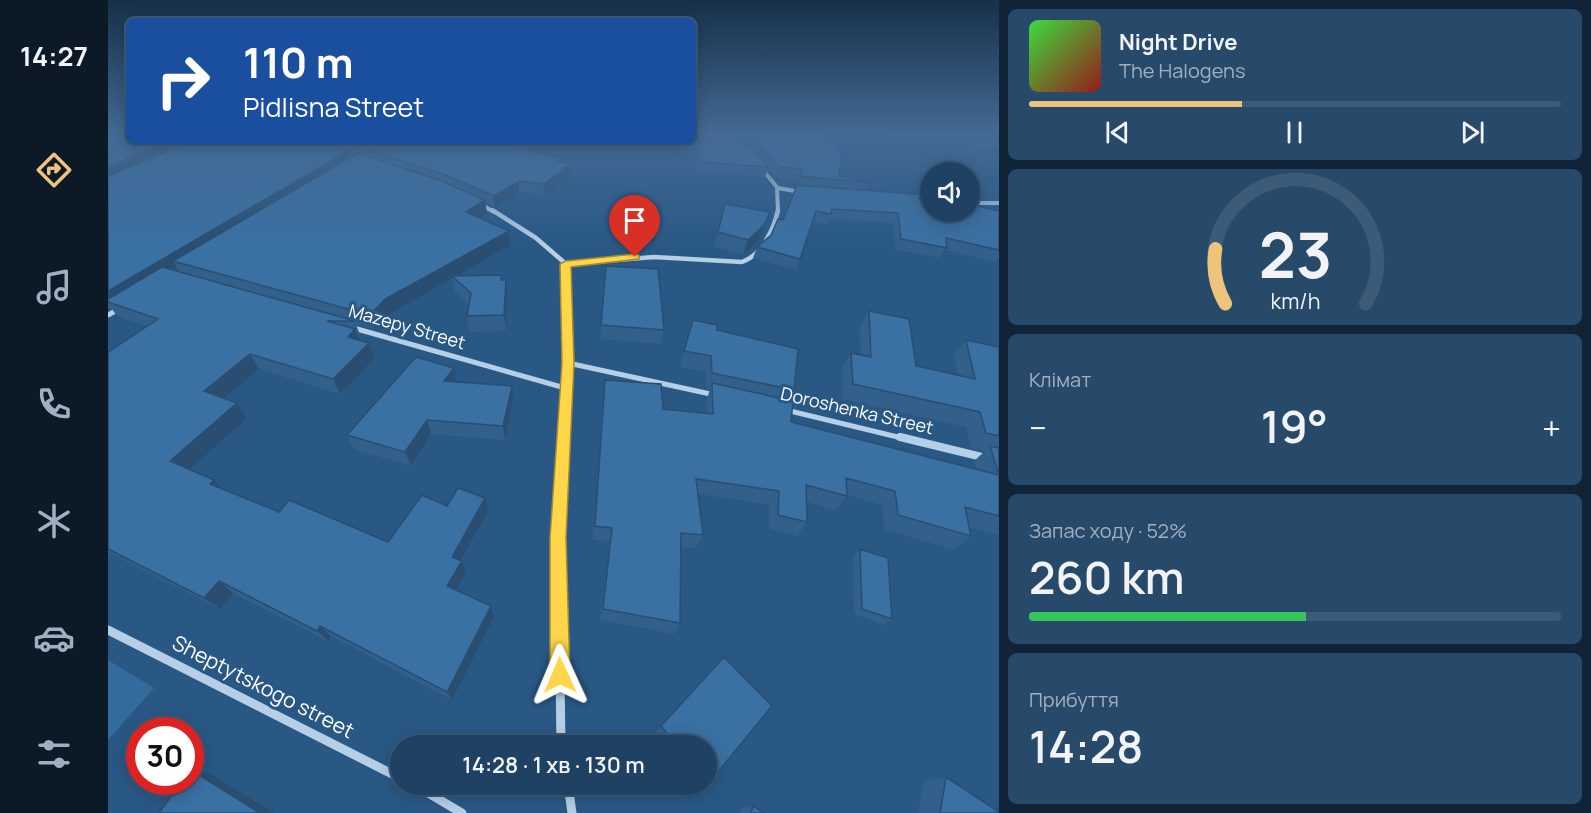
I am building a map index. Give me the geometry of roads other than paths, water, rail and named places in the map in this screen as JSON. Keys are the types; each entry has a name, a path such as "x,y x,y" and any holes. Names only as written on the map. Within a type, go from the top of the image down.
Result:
{"street":[{"path":"566,264 635,257 730,263 744,261 766,237 776,218 780,202 778,188 763,171"},
{"path":"778,188 809,194"},
{"path":"470,200 510,219 550,248 566,264 568,363 558,538 561,735"},
{"path":"980,202 999,203"},
{"path":"108,315 126,304"},
{"name":"Mazepy Street","path":"340,324 565,388"},
{"path":"568,363 729,398"},
{"name":"Doroshenka Street","path":"775,408 889,433 999,461"},
{"name":"Sheptytskogo street","path":"108,630 390,773"},
{"path":"432,795 462,813"},
{"path":"570,795 572,813"}]}
